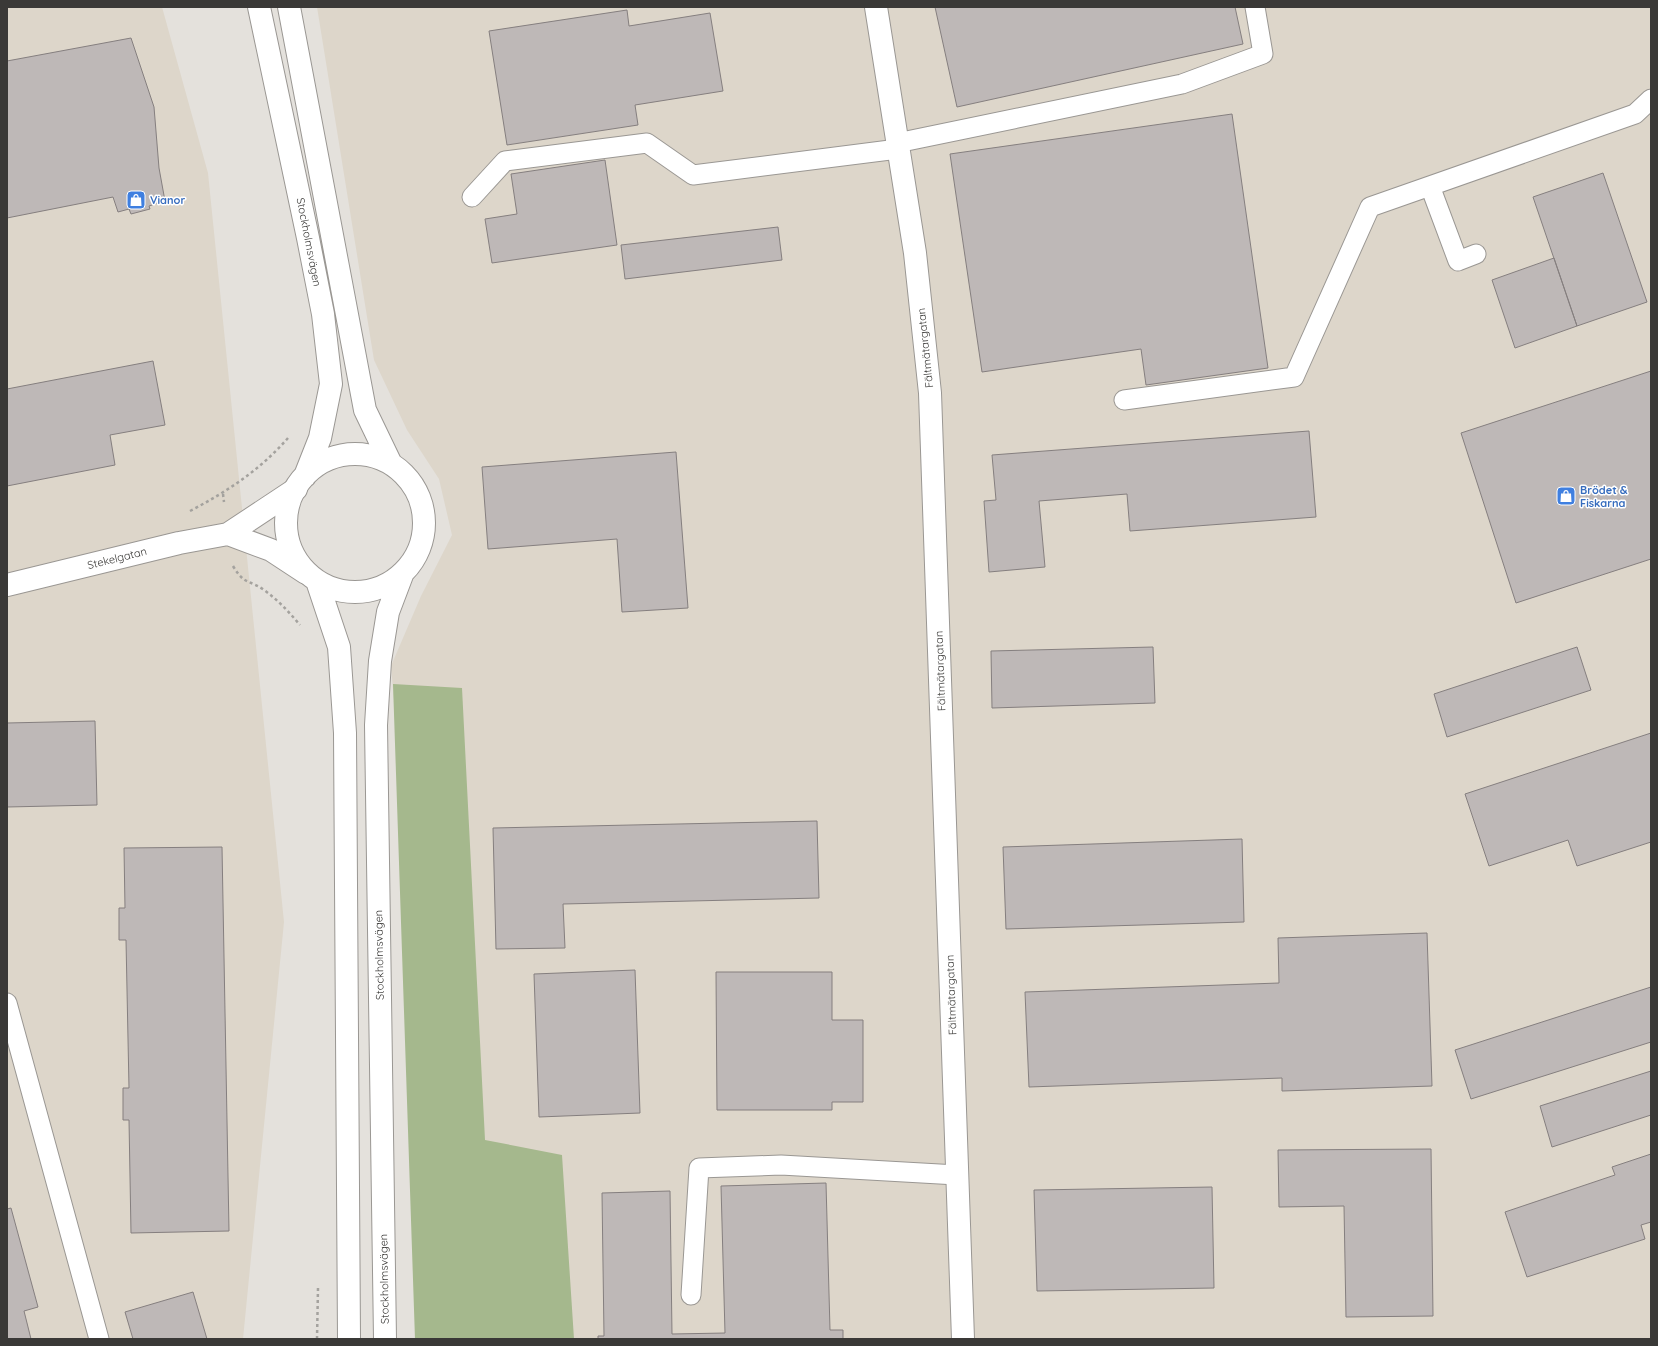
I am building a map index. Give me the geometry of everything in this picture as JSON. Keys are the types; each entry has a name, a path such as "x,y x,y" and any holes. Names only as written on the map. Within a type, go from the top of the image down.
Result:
{"main road":[{"name":"Stockholmsvägen","path":"259,7 323,314 331,384 320,438 300,482"},
{"path":"289,7 365,410 391,464"},
{"name":"Fältmätargatan","path":"876,7 915,253 930,393 963,1339"},
{"path":"351,454 367,456 391,464 402,472 417,493 422,508 423,534 418,552 402,575 388,585 369,591 355,592 328,588 271,550 228,534 300,482 314,468 326,461 351,454"},
{"path":"300,482 287,512 287,536 291,550 311,577 339,647 345,733 349,1339"},
{"name":"Stekelgatan","path":"7,585 178,543 228,534"},
{"name":"Stockholmsvägen","path":"385,1339 376,725 380,661 388,612 402,575"}],"lane":[{"path":"472,197 505,161 646,143 692,175 898,146 1182,84 1263,54 1255,7"},
{"path":"1124,400 1294,377 1370,207 1635,114 1651,99"},
{"path":"1430,186 1458,261 1476,254"},
{"path":"7,1004 99,1339"},
{"path":"691,1295 699,1168 781,1165 957,1175"}],"path":[{"path":"289,437 276,452 253,473 222,494 231,564 240,579 263,589 278,601 305,629"}],"shaded area":[{"path":"7,7 162,7 208,173 284,922 243,1339 7,1339"},
{"path":"317,7 1651,7 1651,1339 437,1339 417,965 391,666 421,596 452,535 439,479 407,430 374,360"}],"green space":[{"path":"393,684 462,688 485,1140 562,1155 574,1339 415,1339"}],"building":[{"path":"935,7 1235,7 1243,44 957,107"},
{"path":"627,10 629,26 710,13 723,91 635,105 638,125 507,145 489,31"},
{"path":"131,38 154,107 159,168 165,201 149,206 150,209 131,214 129,209 118,212 113,197 7,218 7,61"},
{"path":"1232,114 1268,368 1146,385 1141,349 982,372 950,154"},
{"path":"605,160 617,245 492,263 485,219 517,214 511,174"},
{"path":"1603,173 1647,302 1577,326 1533,197"},
{"path":"778,227 782,260 625,279 621,245"},
{"path":"1554,258 1577,326 1515,348 1492,280"},
{"path":"153,361 165,425 110,435 115,465 7,486 7,389"},
{"name":"Brödet & Fiskarna","path":"1651,371 1651,559 1516,603 1461,433"},
{"path":"1309,431 1316,517 1130,531 1127,494 1039,501 1045,567 989,572 984,501 996,500 992,455"},
{"path":"676,452 688,608 622,612 617,539 488,549 482,467"},
{"path":"1153,647 1155,703 992,708 991,651"},
{"path":"1577,647 1591,690 1447,737 1434,694"},
{"path":"95,721 97,805 7,807 7,723"},
{"path":"1651,733 1651,842 1577,866 1568,840 1489,866 1465,794"},
{"path":"817,821 819,898 563,904 565,948 496,949 493,828"},
{"path":"1242,839 1244,922 1006,929 1003,847"},
{"path":"222,847 229,1231 131,1233 129,1120 123,1120 123,1088 129,1088 126,940 119,940 119,908 125,908 124,848"},
{"path":"1427,933 1432,1086 1282,1091 1282,1078 1029,1087 1025,992 1279,983 1278,938"},
{"path":"635,970 640,1113 539,1117 534,974"},
{"path":"716,972 832,972 832,1020 863,1020 863,1102 832,1102 832,1110 717,1110"},
{"path":"1651,987 1651,1042 1471,1099 1455,1050"},
{"path":"1651,1071 1651,1115 1552,1147 1540,1106"},
{"path":"1431,1149 1433,1316 1346,1317 1344,1206 1279,1207 1278,1150"},
{"path":"1651,1154 1651,1222 1641,1225 1645,1239 1527,1277 1505,1212 1615,1175 1612,1167"},
{"path":"826,1183 830,1330 843,1330 843,1339 598,1339 598,1336 604,1336 602,1193 670,1191 672,1334 725,1333 721,1186"},
{"path":"1212,1187 1214,1288 1037,1291 1034,1190"},
{"path":"11,1208 38,1307 24,1311 31,1339 7,1339 7,1209"},
{"path":"193,1292 207,1339 133,1339 125,1312"}],"place":[{"name":"Vianor","path":"136,200"},
{"name":"Brödet & Fiskarna","path":"1566,496"}]}
